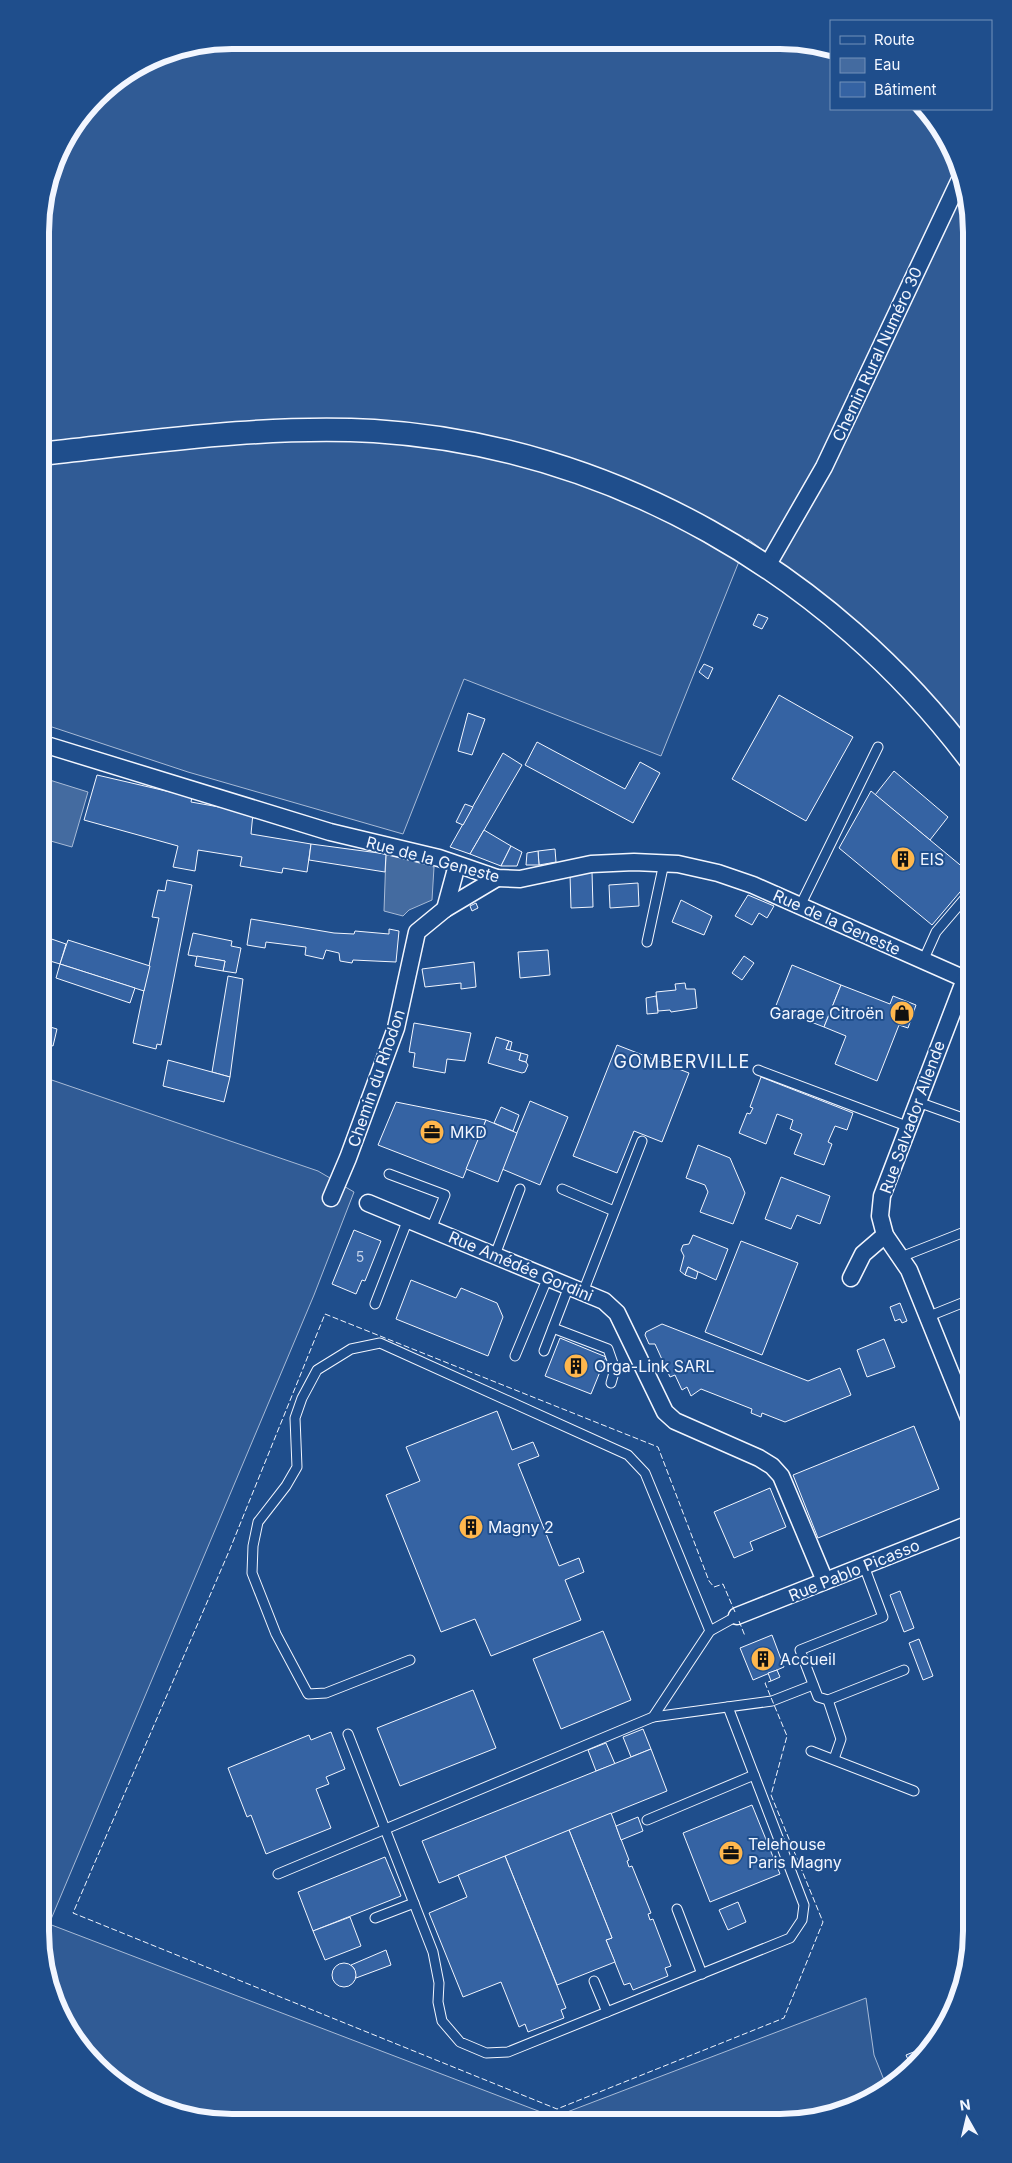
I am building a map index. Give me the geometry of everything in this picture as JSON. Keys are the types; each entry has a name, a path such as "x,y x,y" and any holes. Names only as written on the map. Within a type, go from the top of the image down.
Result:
{"main road":[{"path":"49,453 269,431 375,432 431,438 547,462 635,494 726,540 767,566 807,594 885,662 931,712 963,751"}],"street":[{"name":"Chemin Rural Numéro 30","path":"767,566 824,467 957,185"},
{"name":"Rue de la Geneste","path":"49,746 330,832 423,853 497,878 520,879 591,864 664,863 678,864 718,873 753,885 963,977"},
{"path":"445,909 457,865"},
{"name":"Chemin du Rhodon","path":"331,1198 348,1158 396,1028 417,932 445,909 497,878"},
{"name":"Rue Salvador Allende","path":"963,993 882,1196 880,1216 884,1234 909,1270 963,1404"},
{"name":"Rue Amédée Gordini","path":"368,1203 604,1301 617,1313 665,1412 675,1421 772,1466 781,1476 825,1581"},
{"path":"851,1278 863,1254 884,1234"},
{"name":"Rue Pablo Picasso","path":"737,1616 963,1527"}],"lane":[{"path":"800,906 878,747"},
{"path":"647,942 664,863"},
{"path":"923,960 936,932 963,900"},
{"path":"758,1070 908,1127"},
{"path":"918,1102 963,1118"},
{"path":"544,1351 553,1328 576,1289 614,1211 642,1141"},
{"path":"389,1174 445,1194 431,1229"},
{"path":"494,1255 520,1189"},
{"path":"562,1189 614,1211"},
{"path":"375,1304 408,1220"},
{"path":"901,1257 963,1233"},
{"path":"514,1356 548,1277"},
{"path":"927,1317 963,1303"},
{"path":"553,1328 608,1349 616,1369 611,1383"},
{"path":"410,1660 326,1693 308,1694 276,1634 252,1574 253,1546 258,1522 286,1486 297,1467 295,1418 302,1398 317,1370 351,1349 380,1343 628,1455 645,1473 710,1631"},
{"path":"864,1566 883,1617 800,1650 813,1685 818,1697 828,1700 904,1670"},
{"path":"653,1717 710,1631 737,1616"},
{"path":"278,1874 653,1717 772,1701 813,1685"},
{"path":"828,1700 841,1739 834,1759"},
{"path":"348,1734 432,1952 439,1983 438,2002 442,2022 460,2042 486,2053 508,2052 790,1938 802,1920 804,1905 728,1707"},
{"path":"812,1751 914,1791"},
{"path":"647,1820 754,1775"},
{"path":"375,1918 414,1903"},
{"path":"677,1908 702,1974"},
{"path":"594,1981 607,2012"}],"shaded area":[{"path":"220,49 792,49 830,56 830,110 917,110 939,140 954,173 960,196 963,220 963,736 907,671 824,595 748,539 661,756 464,679 403,834 188,772 49,726 50,208 58,173 73,140 102,102 140,73 173,58 196,52"},
{"path":"49,1079 318,1171 354,1192 314,1295 49,1924"},
{"path":"49,1924 546,2114 220,2114 196,2111 173,2105 140,2090 111,2069 94,2052 73,2023 58,1990 52,1967"},
{"path":"866,1998 874,2055 884,2081 872,2090 839,2105 816,2111 792,2114 562,2114"}],"water":[{"path":"49,780 88,792 72,847 49,841"},
{"path":"386,854 434,867 432,900 409,910 403,916 384,911"}],"building":[{"path":"758,614 768,618 762,629 753,625"},
{"path":"704,664 713,668 708,679 699,672"},
{"path":"779,695 853,737 806,821 732,779"},
{"path":"468,713 485,719 472,755 458,751"},
{"path":"537,742 625,789 640,762 660,773 633,823 525,765"},
{"path":"503,753 522,765 470,854 450,847"},
{"path":"894,771 948,817 930,840 875,795"},
{"path":"97,775 192,797 191,802 253,813 251,834 311,844 307,872 283,868 282,873 240,866 242,857 198,850 195,871 173,867 178,846 84,820"},
{"name":"EIS","path":"871,791 963,867 963,888 932,925 839,848"},
{"path":"465,804 473,807 463,825 456,822"},
{"path":"484,830 511,846 501,866 470,854"},
{"path":"311,844 386,854 385,872 309,860"},
{"path":"511,846 522,852 517,866 501,866"},
{"path":"555,849 556,862 539,865 538,851"},
{"path":"538,851 539,865 526,865 527,853"},
{"path":"592,872 593,907 571,908 570,874"},
{"path":"167,880 192,885 161,1045 157,1044 156,1049 133,1043 159,918 152,917 158,890 165,891"},
{"path":"638,883 639,906 610,908 609,885"},
{"path":"748,895 774,906 767,918 759,913 752,925 735,916"},
{"path":"681,900 712,916 704,935 672,922"},
{"path":"476,903 478,908 472,911 470,906"},
{"path":"251,919 334,933 354,934 355,931 389,934 389,929 399,931 396,962 353,960 352,963 340,961 339,953 326,950 323,959 305,955 306,947 266,942 265,948 247,945"},
{"path":"193,933 232,941 231,946 241,948 236,973 223,971 225,961 188,955"},
{"path":"49,938 66,944 60,964 49,961"},
{"path":"68,940 150,966 144,991 60,964"},
{"path":"548,950 550,975 520,978 518,952"},
{"path":"197,956 225,961 223,971 195,966"},
{"path":"744,956 754,963 742,980 732,973"},
{"path":"474,962 476,987 461,989 461,983 425,987 422,969"},
{"path":"60,964 135,988 130,1003 56,978"},
{"path":"792,965 841,985 824,1027 775,1008"},
{"path":"228,976 243,979 230,1077 212,1072"},
{"path":"685,983 686,989 695,989 697,1008 671,1012 670,1010 658,1011 656,992 676,990 675,984"},
{"path":"841,985 890,1004 893,996 916,1005 908,1028 899,1025 877,1081 835,1064 846,1036 824,1027"},
{"path":"656,996 658,1013 647,1014 646,998"},
{"path":"414,1023 471,1033 465,1061 447,1059 445,1073 413,1067 415,1053 409,1052"},
{"path":"49,1027 57,1029 53,1046 49,1045"},
{"path":"496,1037 509,1041 506,1049 521,1053 519,1060 526,1062 528,1065 525,1072 522,1073 488,1063"},
{"path":"509,1041 512,1042 510,1050 506,1049"},
{"path":"617,1045 689,1073 662,1142 634,1131 617,1173 573,1156"},
{"path":"521,1053 528,1055 526,1062 519,1060"},
{"path":"168,1060 230,1077 224,1102 163,1086"},
{"path":"761,1077 853,1113 847,1130 835,1126 828,1142 832,1144 824,1165 794,1154 802,1134 790,1129 793,1120 777,1114 766,1144 739,1133 747,1113 750,1114 753,1108 750,1107"},
{"path":"530,1101 568,1117 540,1185 502,1169"},
{"name":"MKD","path":"396,1102 486,1120 463,1178 378,1145"},
{"path":"501,1107 519,1115 513,1131 494,1123"},
{"path":"486,1120 517,1133 498,1182 466,1169"},
{"path":"698,1145 730,1158 745,1193 733,1224 700,1212 708,1192 705,1185 686,1178"},
{"path":"781,1177 830,1196 820,1224 797,1215 791,1229 765,1219"},
{"path":"354,1230 381,1241 365,1281 362,1280 356,1294 332,1284"},
{"path":"693,1235 728,1249 716,1280 688,1267 685,1275 680,1271 684,1256 681,1250 683,1245 689,1244"},
{"path":"741,1241 798,1263 762,1355 705,1332"},
{"path":"688,1267 698,1272 696,1279 685,1275"},
{"path":"411,1280 456,1298 461,1288 497,1303 503,1317 488,1356 396,1319"},
{"path":"900,1303 907,1321 902,1323 900,1319 895,1321 890,1307"},
{"path":"662,1324 808,1381 840,1368 851,1395 785,1422 762,1413 761,1417 751,1413 752,1409 701,1389 691,1396 687,1387 682,1390 675,1375 670,1377 655,1344 649,1344 645,1335 646,1332"},
{"name":"Orga-Link SARL","path":"560,1338 606,1357 591,1394 545,1376"},
{"path":"884,1339 895,1367 867,1377 857,1350"},
{"name":"Magny 2","path":"497,1411 512,1450 533,1442 539,1456 518,1464 559,1566 579,1558 584,1572 565,1580 581,1620 491,1656 475,1619 441,1632 386,1495 420,1481 406,1447"},
{"path":"914,1426 939,1489 818,1538 793,1475"},
{"path":"770,1488 786,1527 750,1542 753,1550 734,1558 714,1512"},
{"path":"900,1591 914,1628 904,1632 890,1595"},
{"path":"603,1631 631,1700 561,1729 533,1659"},
{"name":"Accueil","path":"772,1635 784,1667 753,1680 740,1648"},
{"path":"919,1639 933,1676 923,1680 909,1643"},
{"path":"777,1670 780,1677 771,1681 768,1673"},
{"path":"473,1690 496,1748 400,1786 377,1728"},
{"path":"643,1729 651,1749 631,1757 623,1737"},
{"path":"331,1732 345,1769 326,1777 329,1784 316,1789 331,1828 266,1854 251,1815 247,1817 228,1768 309,1735 311,1740"},
{"path":"606,1743 615,1764 596,1771 588,1750"},
{"path":"651,1749 667,1791 439,1883 422,1841"},
{"name":"Telehouse Paris Magny","path":"752,1805 780,1874 710,1902 683,1833"},
{"path":"611,1813 629,1860 627,1861 629,1867 632,1866 651,1913 648,1914 650,1920 653,1919 671,1966 665,1968 668,1976 633,1990 630,1983 624,1985 606,1940 612,1938 569,1830"},
{"path":"638,1817 643,1831 621,1840 616,1826"},
{"path":"569,1830 612,1938 606,1940 615,1962 557,1985 505,1856"},
{"path":"505,1856 566,2008 561,2010 564,2018 528,2032 525,2024 519,2027 501,1982 463,1997 429,1913 467,1897 458,1875"},
{"path":"385,1857 401,1896 313,1931 298,1892"},
{"path":"738,1902 746,1922 728,1930 719,1910"},
{"path":"350,1917 361,1946 325,1960 313,1931"},
{"path":"386,1950 391,1965 356,1978 354,1968 351,1965"},
{"path":"344,1963 353,1966 356,1975 353,1984 344,1987 335,1984 332,1975 335,1966"},
{"path":"920,2049 909,2062 906,2055"}],"fence":[{"path":"735,1612 723,1584 714,1587 709,1581 658,1447 325,1314 230,1549 73,1913 557,2109 784,2018 823,1922 771,1795 787,1736 765,1683 771,1681"},
{"path":"739,1621 745,1636"}],"place":[{"name":"EIS","path":"903,859"},
{"name":"Garage Citroën","path":"902,1013"},
{"name":"MKD","path":"432,1132"},
{"name":"Orga-Link SARL","path":"576,1366"},
{"name":"Magny 2","path":"471,1527"},
{"name":"Accueil","path":"763,1659"},
{"name":"Telehouse Paris Magny","path":"731,1853"}],"district":[{"name":"GOMBERVILLE","path":"682,1061"}]}
